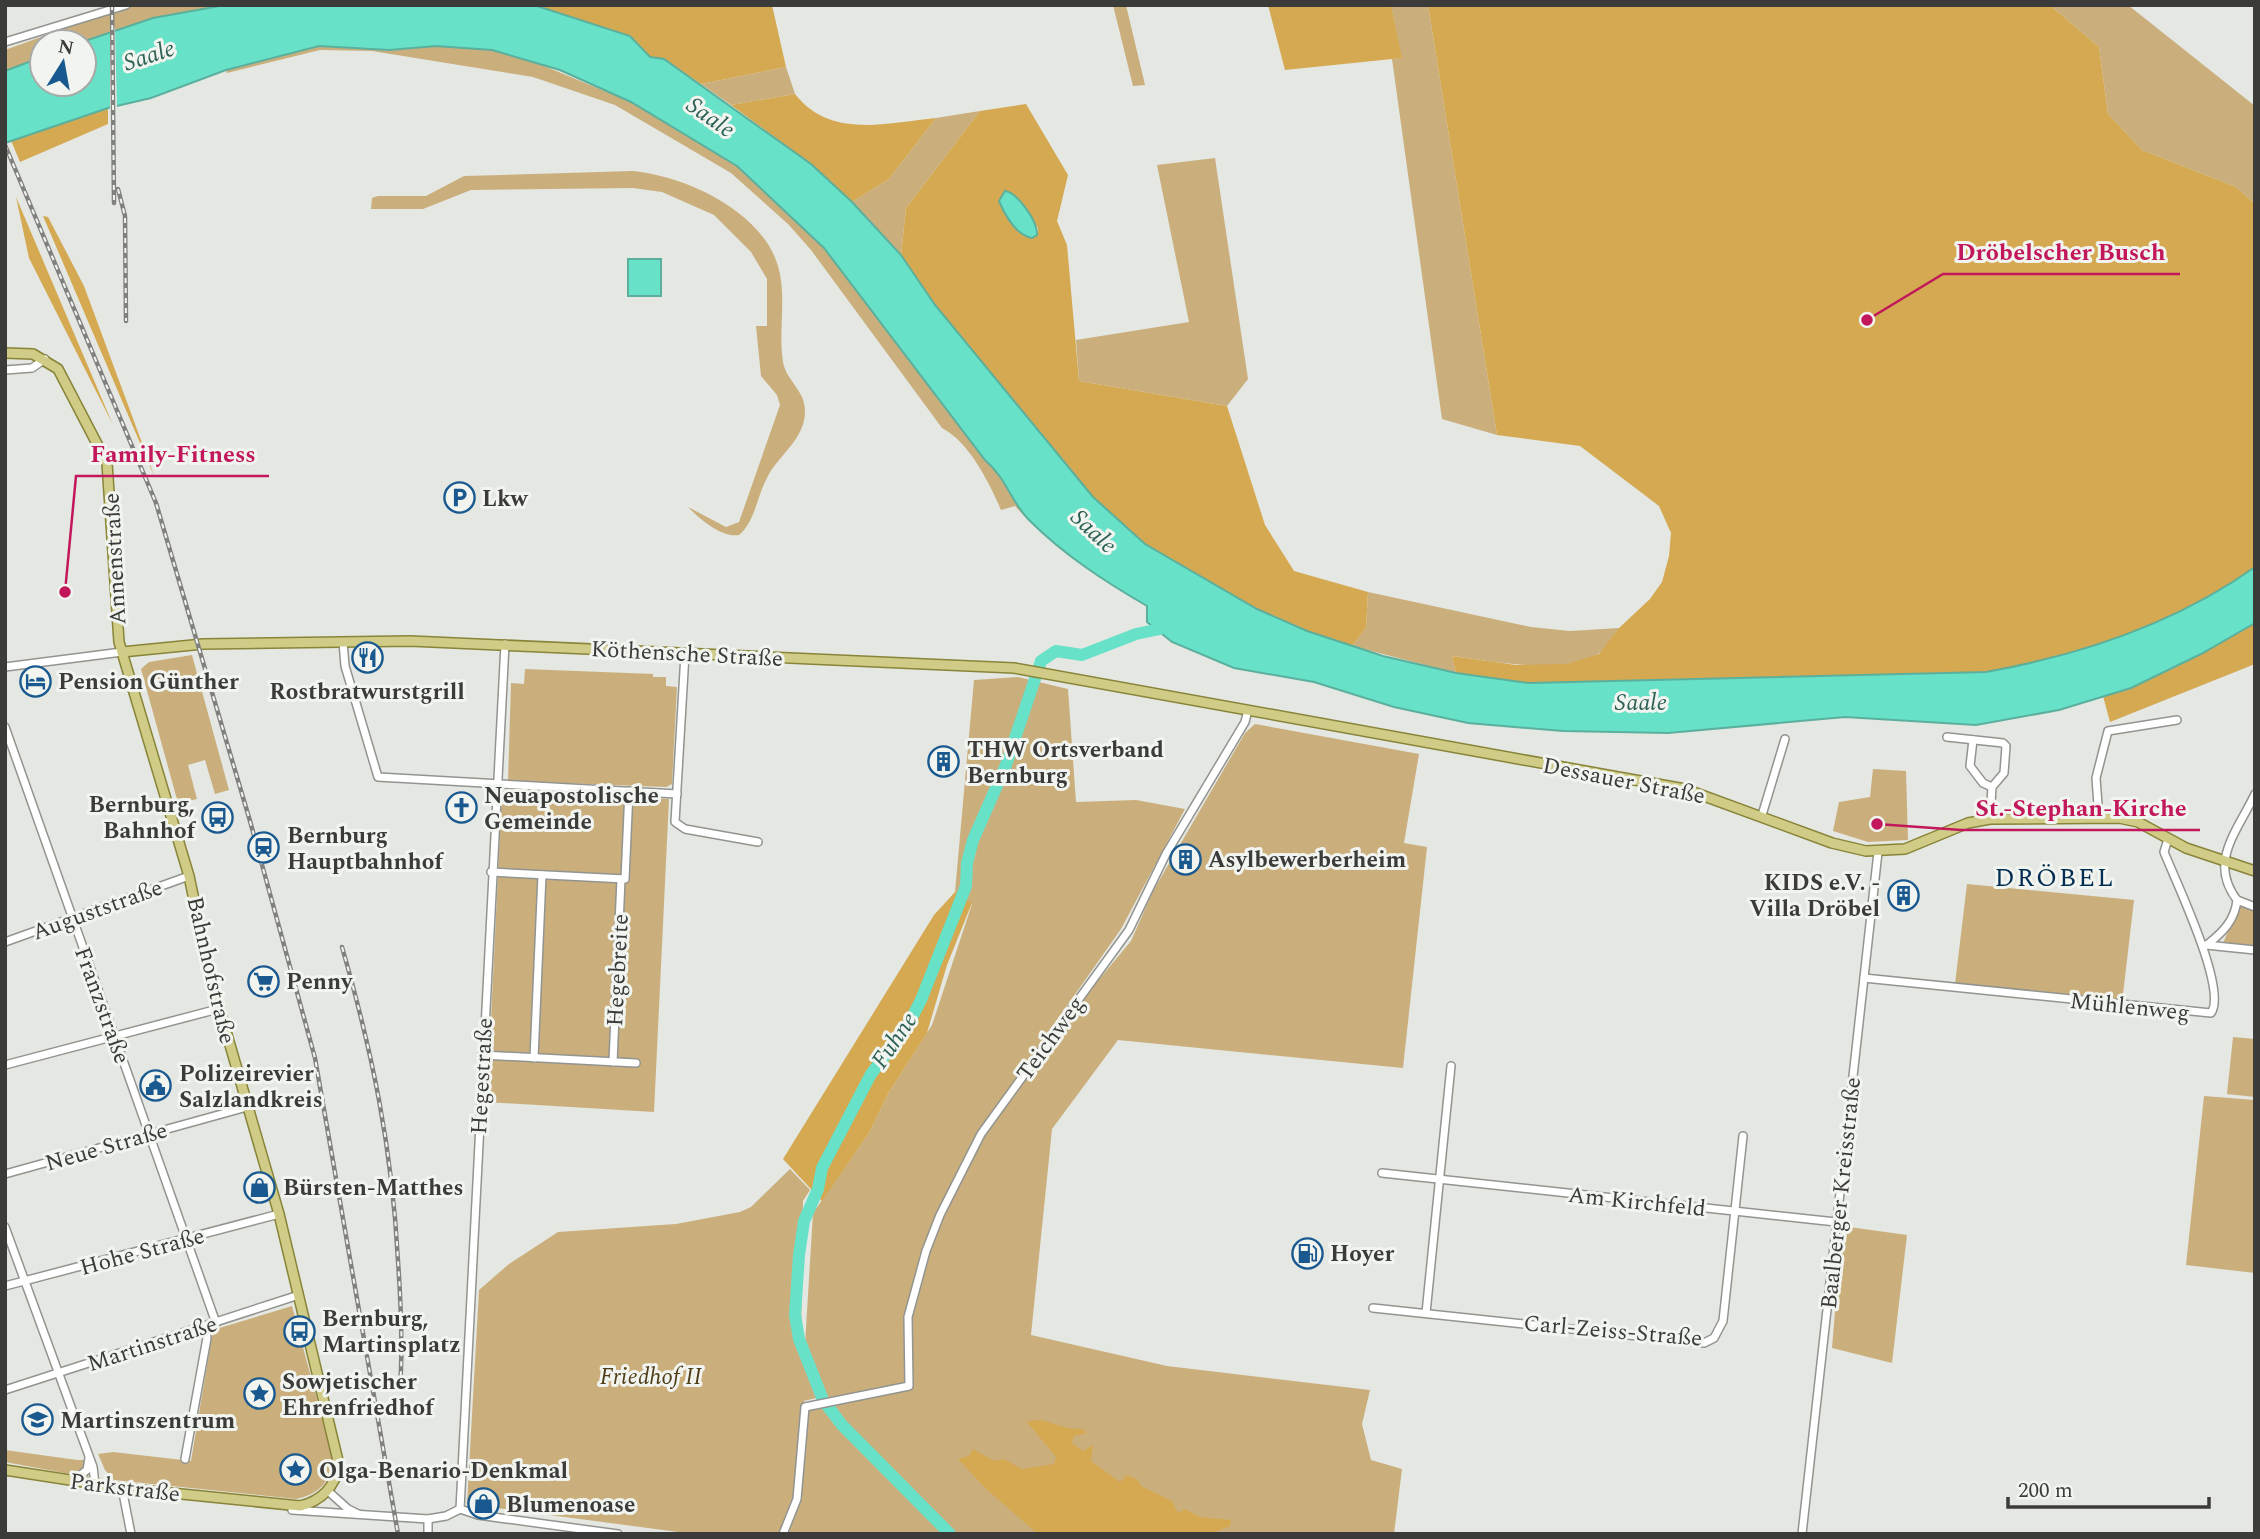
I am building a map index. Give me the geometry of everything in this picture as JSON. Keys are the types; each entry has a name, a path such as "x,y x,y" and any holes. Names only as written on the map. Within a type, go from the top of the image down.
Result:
{"main road":[{"path":"5,353 31,354 45,359"},
{"name":"Annenstraße","path":"45,359 62,375 108,468 117,631 122,652"},
{"name":"Köthensche Straße","path":"122,652 203,644 505,644 1025,669 1248,710"},
{"name":"Bahnhofstraße","path":"122,652 189,876 218,1009 279,1214 299,1295 338,1455 338,1472 328,1491"},
{"name":"Dessauer Straße","path":"1248,710 1677,787 1762,815 1840,845 1878,852 1905,849 1968,823 1990,819 2099,818 2138,822 2186,848 2255,871"},
{"name":"Parkstraße","path":"5,1470 95,1484 125,1493 136,1490 300,1506 317,1500 328,1491"}],"street":[{"path":"5,43 126,5"},
{"path":"5,370 32,368 45,359"},
{"path":"343,642 345,666 378,777 677,794"},
{"name":"Hegestraße","path":"460,1509 491,872 505,644"},
{"path":"5,667 122,652"},
{"path":"685,654 674,817 677,826 758,842"},
{"name":"Teichweg","path":"783,1534 797,1499 806,1406 909,1386 908,1317 926,1251 981,1134 1129,930 1157,869 1245,722 1248,710"},
{"path":"2099,818 2096,778 2108,731 2177,720"},
{"name":"Franzstraße","path":"5,727 216,1323"},
{"path":"1947,737 2003,743 2007,751 2004,773 1992,787 1990,819"},
{"path":"1762,815 1785,739"},
{"path":"1973,740 1970,766 1983,783 1992,787"},
{"name":"Hegebreite","path":"613,1062 621,879 625,879 629,791"},
{"path":"2255,794 2224,859 2226,886 2237,900 2255,907"},
{"name":"Mühlenweg","path":"1864,978 2211,1013 2216,1006 2216,993 2205,945 2164,852 2168,839"},
{"name":"Baalberger Kreisstraße","path":"1802,1534 1878,852"},
{"path":"491,872 621,879"},
{"path":"534,1058 542,875"},
{"name":"Auguststraße","path":"5,942 189,876"},
{"path":"2205,945 2223,932 2236,913 2237,900"},
{"path":"2205,945 2255,950"},
{"path":"5,1065 218,1009"},
{"path":"482,1055 636,1063"},
{"path":"1373,1307 1426,1313 1451,1066"},
{"name":"Neue Straße","path":"5,1174 247,1107"},
{"path":"1734,1212 1743,1136"},
{"name":"Am Kirchfeld","path":"1382,1173 1836,1222"},
{"name":"Carl-Zeiss-Straße","path":"1426,1313 1704,1343 1714,1338 1723,1321 1734,1212"},
{"name":"Hohe Straße","path":"5,1286 279,1214"},
{"path":"5,1227 89,1458 95,1484"},
{"name":"Martinstraße","path":"5,1390 299,1295"},
{"path":"186,1458 207,1338 205,1326"},
{"path":"74,1480 87,1470 89,1458"},
{"path":"328,1491 348,1509 362,1515"},
{"path":"125,1493 131,1534"},
{"name":"Parkstraße","path":"246,1501 247,1505 428,1518 446,1516 460,1509"},
{"path":"460,1509 478,1516 618,1534"},
{"path":"428,1518 428,1534"}],"green space":[{"path":"107,5 225,5 153,18 98,37 98,28 66,28 107,13"},
{"path":"1113,5 1126,5 1145,85 1133,86"},
{"path":"1391,5 1428,5 1497,435 1442,419 1392,59 1401,58"},
{"path":"2050,5 2128,5 2255,106 2255,204 2236,187 2142,150 2108,114 2099,47"},
{"path":"28,42 28,63 5,71 5,50"},
{"path":"319,46 389,50 436,46 492,50 537,63 631,102 737,166 824,248 985,460 1001,474 1027,519 1015,506 1001,510 984,475 969,453 952,434 942,428 811,250 788,224 731,173 615,105 533,77 372,51 320,50 227,73 226,70"},
{"path":"786,67 795,94 731,105 701,84"},
{"path":"980,111 906,208 901,255 852,202 889,179 936,118"},
{"path":"1215,158 1248,379 1227,406 1079,381 1076,340 1189,322 1157,165"},
{"path":"633,171 654,174 698,189 739,213 769,246 778,266 782,290 783,362 802,397 804,420 796,438 767,478 749,523 739,535 718,531 688,507 726,527 739,522 780,405 777,395 761,376 756,326 767,326 767,279 751,252 714,215 662,192 633,188 471,190 423,209 371,209 372,198 426,196 464,176"},
{"path":"1368,592 1531,627 1570,631 1619,628 1601,652 1583,661 1547,666 1452,656 1456,673 1352,646 1366,628"},
{"path":"192,655 229,790 215,794 205,760 188,765 197,799 178,803 141,669 149,662"},
{"path":"525,669 653,674 653,677 666,677 666,686 677,687 672,784 666,787 508,781 511,683 524,684"},
{"name":"Friedhof II","path":"1018,677 1068,689 1076,802 1136,800 1185,809 1121,929 1048,1033 1056,1031 1131,941 1153,891 1245,733 1255,724 1419,754 1404,843 1427,847 1403,1068 1118,1040 1052,1129 1031,1335 1167,1366 1370,1390 1362,1424 1371,1460 1402,1469 1394,1534 948,1534 836,1419 945,1534 786,1534 801,1496 808,1411 823,1406 820,1397 804,1401 795,1500 779,1534 693,1534 467,1504 479,1290 509,1264 558,1232 676,1224 740,1212 751,1207 790,1169 810,1190 803,1201 801,1342 811,1365 805,1344 813,1213 869,1133 889,1092 932,1025 972,904 955,892 974,680"},
{"path":"1873,769 1906,771 1908,840 1868,842 1833,831 1839,802 1870,797"},
{"path":"502,791 669,799 654,1112 487,1102"},
{"path":"1967,884 2134,900 2122,1003 1955,984"},
{"path":"2240,905 2255,909 2255,947 2223,943"},
{"path":"2233,1037 2255,1039 2255,1097 2227,1094"},
{"path":"2204,1096 2255,1100 2255,1273 2186,1265"},
{"path":"1842,1226 1907,1235 1892,1363 1832,1348"},
{"path":"292,1306 332,1456 330,1473 318,1490 296,1499 114,1480 105,1470 98,1454 113,1452 191,1461 212,1336 216,1329"},
{"path":"5,1450 85,1460 84,1468 70,1474 5,1462"}],"shaded area":[{"path":"534,5 772,5 786,67 701,84 664,59 650,57 630,36"},
{"path":"1268,5 1391,5 1402,58 1285,70"},
{"path":"1428,5 2050,5 2099,47 2108,114 2142,150 2236,187 2255,204 2255,567 2193,605 2160,621 2092,646 1986,672 1528,683 1456,673 1452,656 1516,665 1567,664 1599,654 1619,628 1650,599 1662,582 1669,556 1671,533 1659,506 1580,446 1497,435"},
{"path":"795,94 809,108 842,123 879,124 936,118 889,179 852,202 811,164 731,105"},
{"path":"1026,104 1068,175 1057,221 1067,245 1079,381 1227,406 1265,525 1294,571 1368,592 1366,628 1352,646 1307,631 1257,609 1145,544 1093,497 935,305 901,255 906,208 980,111","holes":["1005,191 1015,196 1038,228 1037,235 1024,236 1002,207"]},
{"path":"108,108 108,124 20,162 5,126"},
{"path":"16,197 113,425 29,258"},
{"path":"43,216 48,217 84,286 155,478"},
{"path":"2255,623 2255,664 2110,722 2103,696 2162,674"},
{"path":"955,892 972,903 947,965 927,1033 889,1092 869,1133 822,1201 783,1159 934,915"},
{"path":"1042,1420 1067,1428 1083,1429 1087,1433 1074,1436 1072,1443 1083,1451 1093,1445 1091,1461 1120,1482 1127,1475 1137,1479 1141,1486 1172,1501 1178,1513 1185,1509 1200,1517 1231,1520 1230,1526 1210,1534 1038,1534 986,1489 958,1459 969,1456 973,1449 994,1461 1004,1459 1022,1469 1054,1464 1056,1457 1026,1421"}],"water":[{"name":"Saale","path":"225,5 534,5 630,36 650,57 664,59 811,164 852,202 901,255 935,305 1093,497 1145,544 1257,609 1307,631 1383,656 1456,673 1528,683 1986,672 2092,646 2160,621 2193,605 2255,567 2255,623 2201,654 2131,688 2059,710 1976,725 1845,717 1668,733 1563,731 1468,723 1394,707 1314,682 1234,668 1172,642 1147,622 1147,606 1085,567 1029,520 999,475 824,248 737,166 631,102 560,70 492,50 436,46 389,50 319,46 226,70 151,98 108,108 5,143 5,71 28,62 28,98 98,98 98,37 153,18"},
{"path":"1005,191 1016,197 1026,209 1037,235 1032,238 1026,236 1012,224 999,201"},
{"path":"628,259 661,259 661,296 628,296"}],"pier":[{"path":"115,27 117,110 110,111 110,29"}],"waterway":[{"name":"Fuhne","path":"950,1534 842,1425 823,1400 799,1339 795,1315 804,1221 818,1189 822,1168 871,1074 906,1029 921,1000 966,886 967,863 973,840 1006,765 1041,661 1056,651 1082,655 1136,634 1160,629 1169,620"}],"railway":[{"path":"112,5 114,203"},
{"path":"5,145 156,503 250,821 315,1058 398,1534"},
{"path":"118,189 125,216 126,321"},
{"path":"342,947 372,1064 386,1140 401,1309 400,1389"}],"place":[{"name":"Dröbelscher Busch","path":"1867,320"},
{"name":"Lkw","path":"459,498"},
{"name":"Family-Fitness","path":"65,592"},
{"name":"Rostbratwurstgrill","path":"367,657"},
{"name":"Pension Günther","path":"35,681"},
{"name":"THW Ortsverband Bernburg","path":"944,762"},
{"name":"Neuapostolische Gemeinde","path":"461,808"},
{"name":"Bernburg, Bahnhof","path":"218,817"},
{"name":"St.-Stephan-Kirche","path":"1877,824"},
{"name":"Bernburg Hauptbahnhof","path":"264,848"},
{"name":"Asylbewerberheim","path":"1185,859"},
{"name":"KIDS e.V. - Villa Dröbel","path":"1903,895"},
{"name":"Penny","path":"263,981"},
{"name":"Polizeirevier Salzlandkreis","path":"156,1086"},
{"name":"Bürsten-Matthes","path":"260,1187"},
{"name":"Hoyer","path":"1307,1253"},
{"name":"Bernburg, Martinsplatz","path":"299,1331"},
{"name":"Sowjetischer Ehrenfriedhof","path":"259,1394"},
{"name":"Martinszentrum","path":"37,1420"},
{"name":"Olga-Benario-Denkmal","path":"296,1470"},
{"name":"Blumenoase","path":"483,1504"}],"district":[{"name":"DRÖBEL","path":"2055,877"}]}
